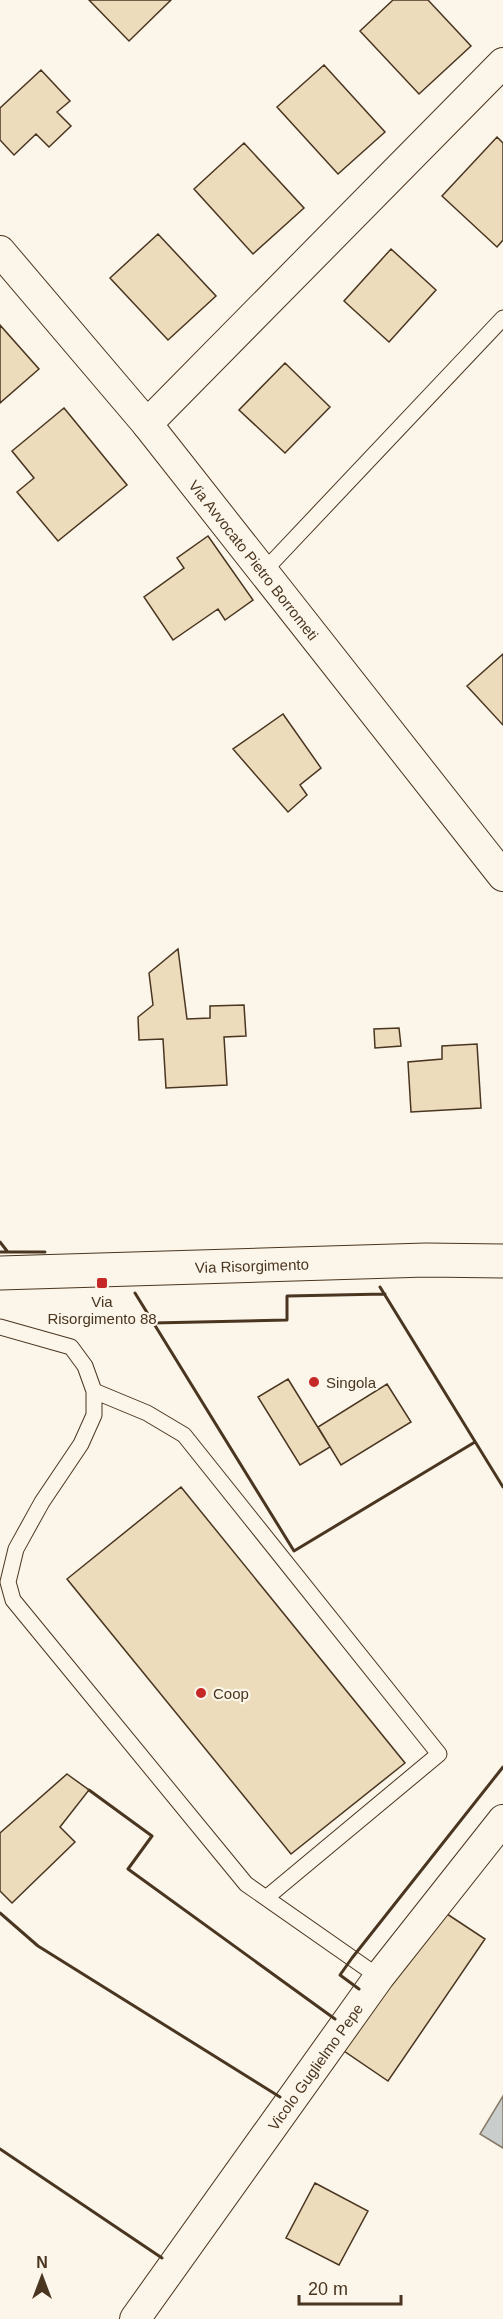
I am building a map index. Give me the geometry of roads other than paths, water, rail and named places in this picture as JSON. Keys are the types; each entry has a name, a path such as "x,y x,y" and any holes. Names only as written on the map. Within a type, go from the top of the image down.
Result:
{"street":[{"path":"147,424 503,63"},
{"name":"Via Avvocato Pietro Borrometi","path":"0,251 147,424 503,876"},
{"name":"Via Risorgimento","path":"0,1273 426,1260 503,1261"},
{"name":"Vicolo Guglielmo Pepe","path":"135,2319 379,1977 503,1820"}],"lane":[{"path":"263,572 503,318"},
{"path":"0,1327 71,1347 85,1366 94,1391 94,1415 81,1444 42,1502 16,1549 8,1582 13,1600 246,1884 379,1977"},
{"path":"94,1391 147,1413 184,1435 439,1754 266,1898"}],"place":[{"name":"Via Risorgimento 88","path":"102,1283"},
{"name":"Singola","path":"314,1382"},
{"name":"Coop","path":"201,1693"}]}
